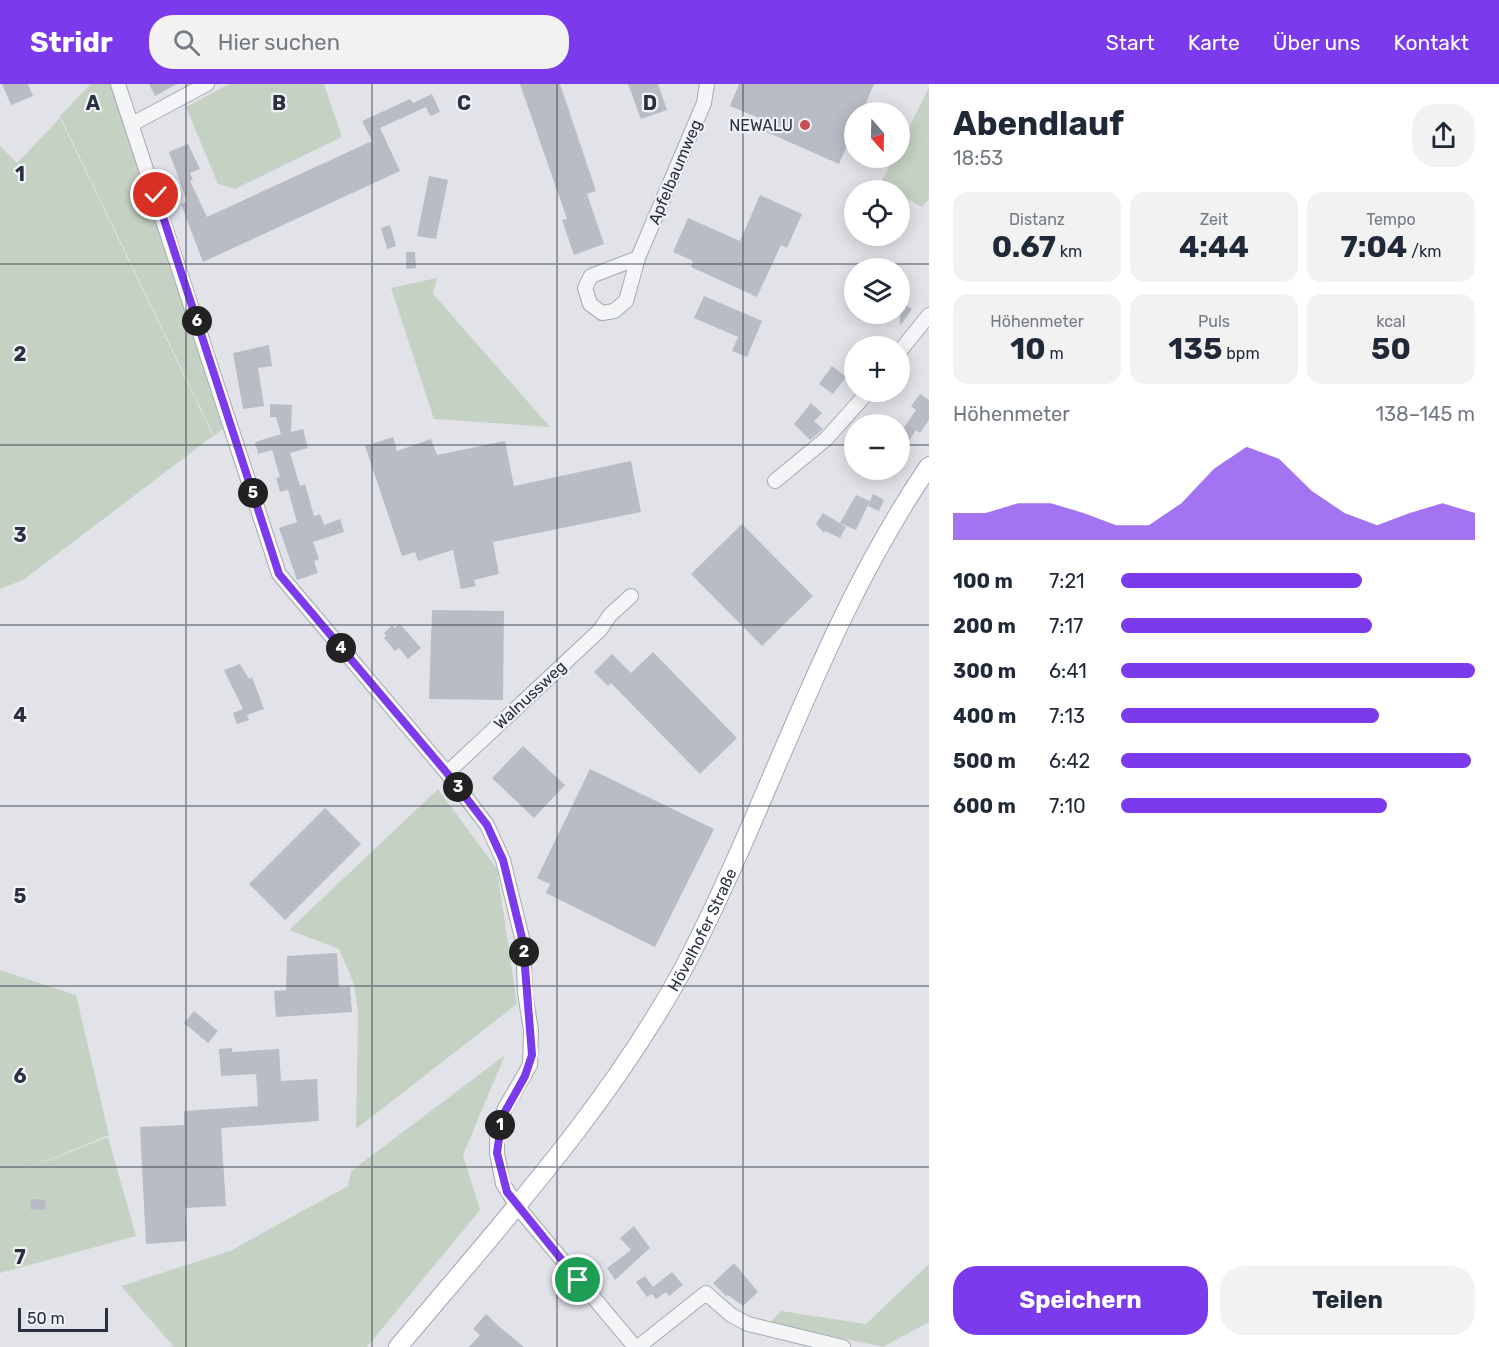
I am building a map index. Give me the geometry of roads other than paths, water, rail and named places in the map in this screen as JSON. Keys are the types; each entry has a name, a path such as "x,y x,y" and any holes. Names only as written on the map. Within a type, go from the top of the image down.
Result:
{"main road":[{"name":"Hövelhofer Straße","path":"398,1347 517,1206 616,1073 684,966 738,855 800,707 845,612 870,563 929,466"}],"street":[{"path":"118,84 279,574 447,773 487,825 496,843 518,913 523,942 532,1055 525,1076 505,1108 497,1139 497,1153 503,1184 517,1206 636,1347 706,1293 731,1315 748,1324 843,1347"},
{"path":"132,124 207,84"},
{"name":"Apfelbaumweg","path":"638,258 704,103 707,84"},
{"path":"910,339 929,315"},
{"path":"775,481 826,439 859,402"},
{"name":"Walnussweg","path":"447,773 600,630 610,615 631,596"}],"place":[{"name":"NEWALU","path":"805,125"}]}
